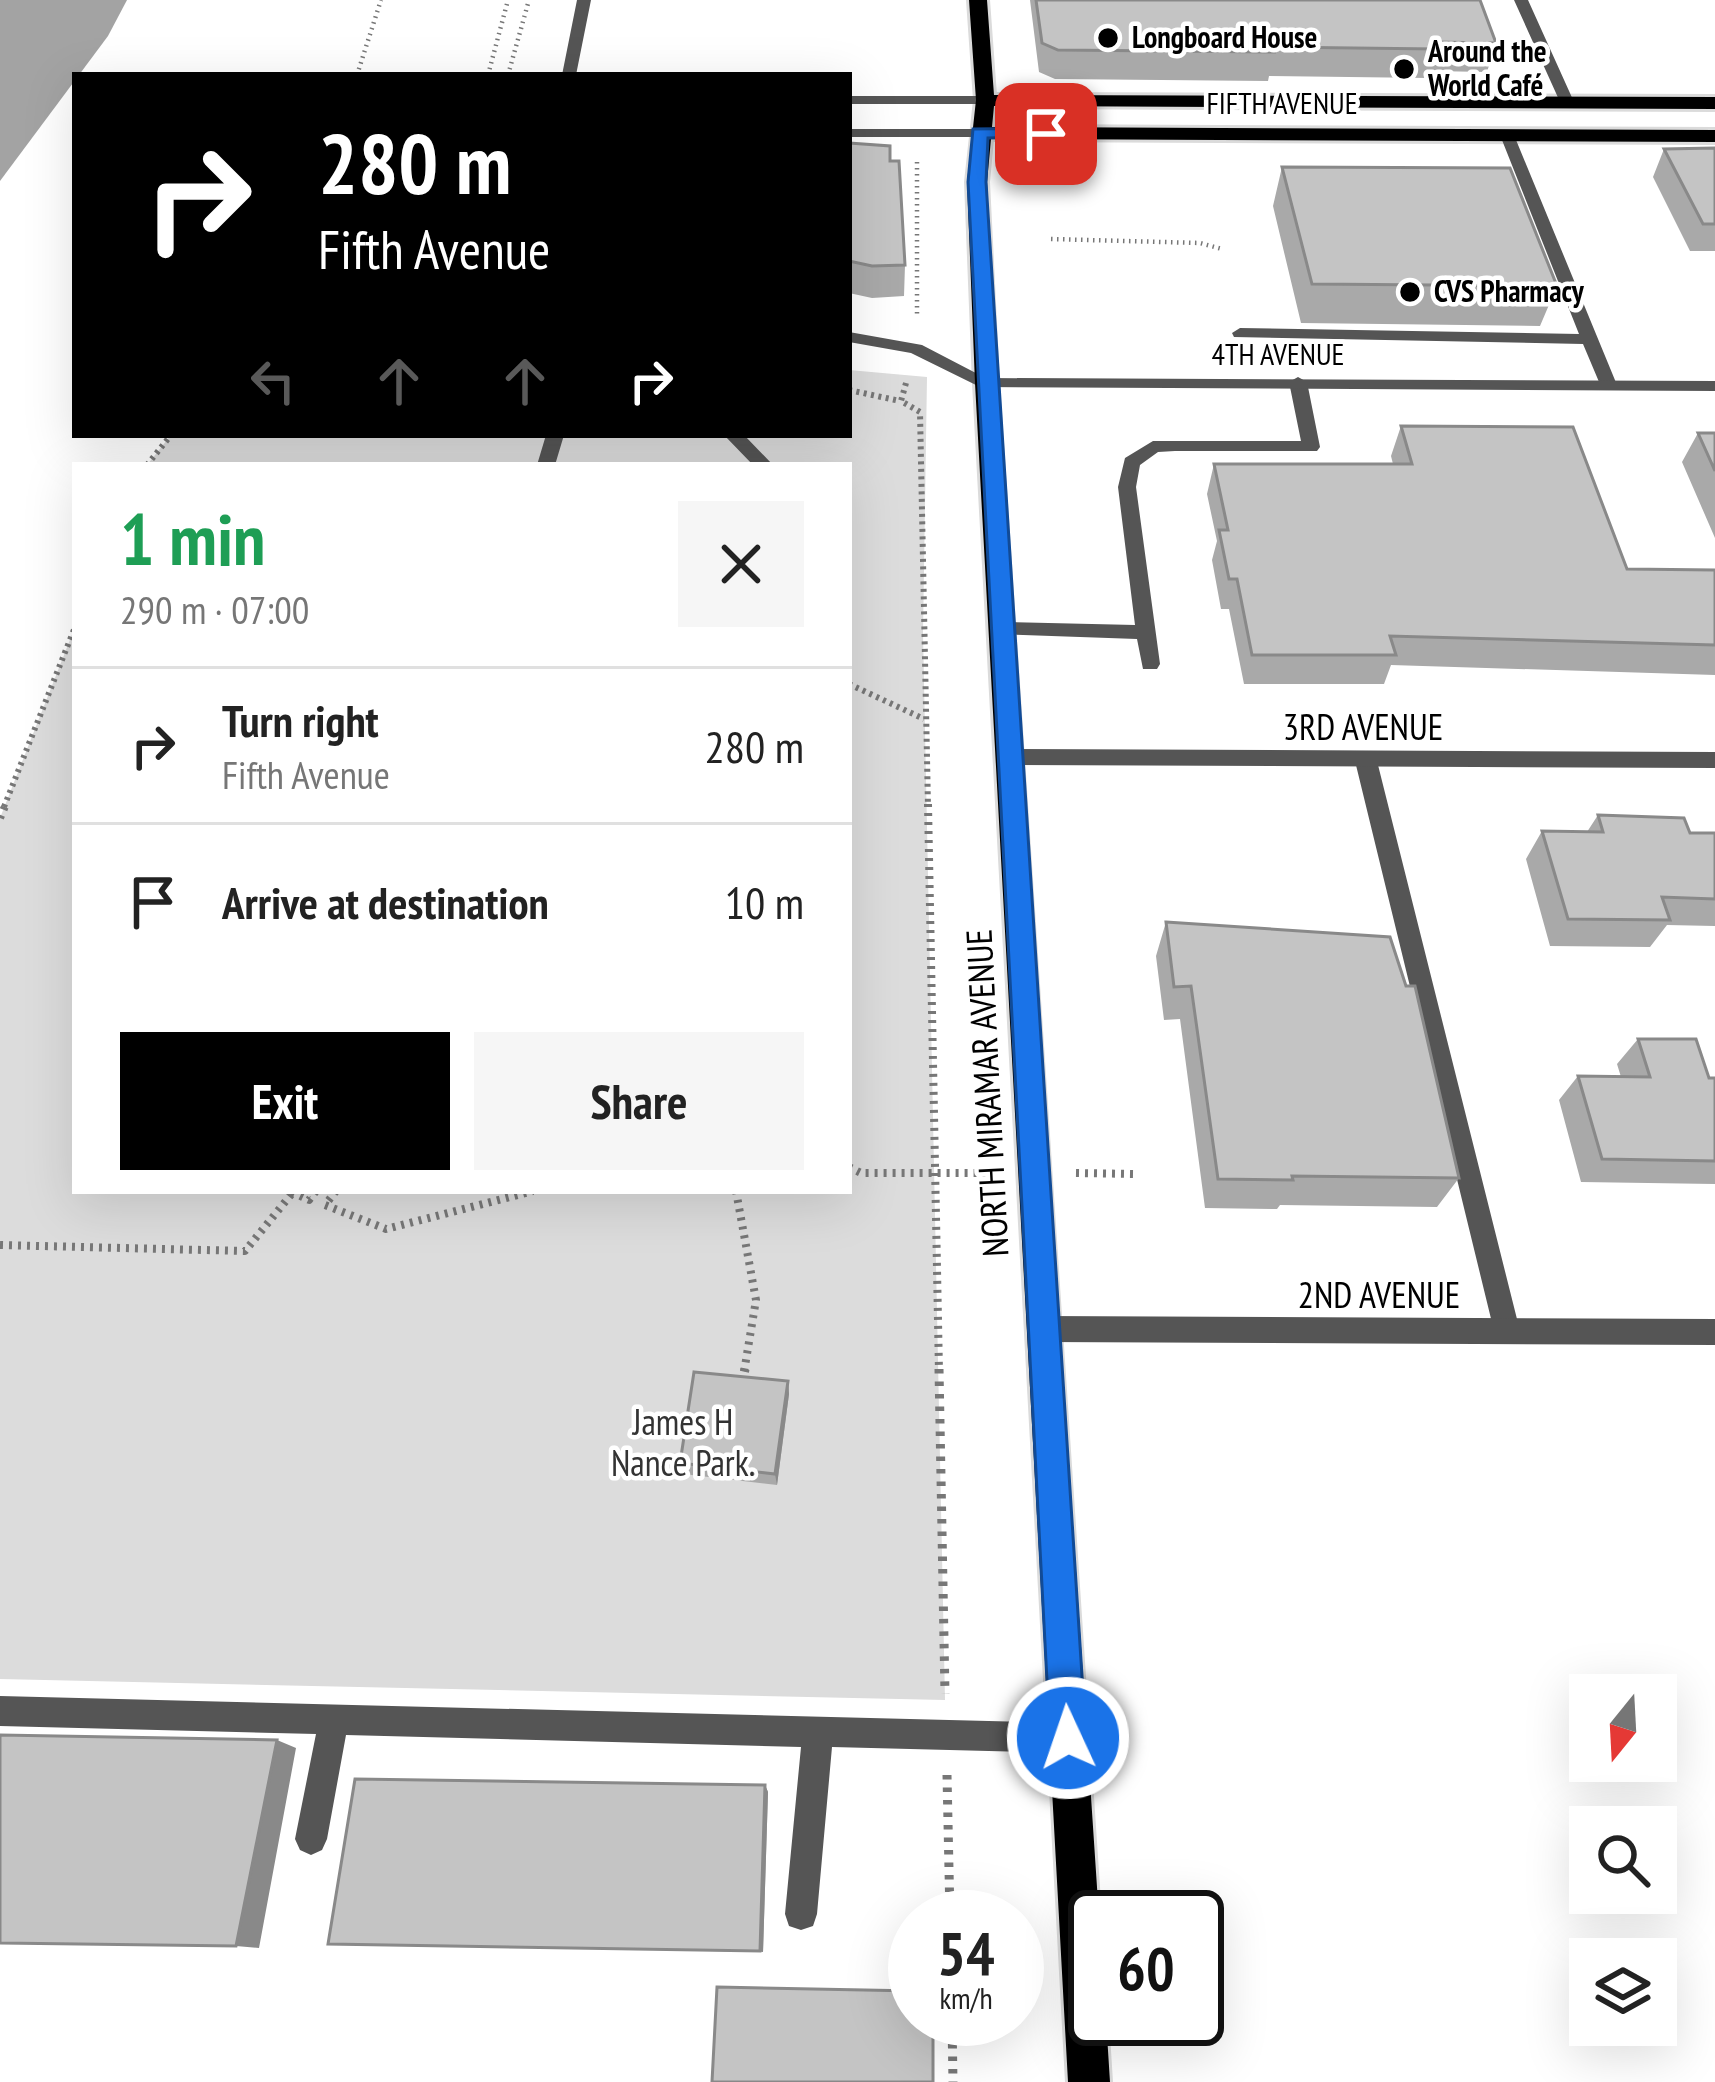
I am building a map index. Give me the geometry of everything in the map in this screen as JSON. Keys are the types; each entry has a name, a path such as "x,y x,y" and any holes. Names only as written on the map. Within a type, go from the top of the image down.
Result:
{"main road":[{"name":"NORTH MIRAMAR AVENUE","path":"978,0 985,100 980,133 986,383 1089,2082"},
{"name":"FIFTH AVENUE","path":"985,100 1715,103"},
{"name":"FIFTH AVENUE","path":"980,133 1715,136"}],"street":[{"path":"570,72 584,0"},
{"path":"1521,0 1567,102"},
{"name":"FIFTH AVENUE","path":"852,100 985,100"},
{"name":"FIFTH AVENUE","path":"852,133 980,133"},
{"path":"1507,135 1608,385"},
{"path":"1240,333 1590,339"},
{"name":"4TH AVENUE","path":"852,338 916,349 986,383 1715,386"},
{"path":"1150,664 1127,487 1131,462 1153,447 1175,445 1311,447 1298,382"},
{"path":"736,438 761,462"},
{"path":"1002,629 1146,632"},
{"name":"3RD AVENUE","path":"1010,757 1715,760"},
{"path":"1366,761 1507,1331"},
{"name":"2ND AVENUE","path":"1043,1329 1715,1332"},
{"path":"0,1711 1068,1738"},
{"path":"311,1839 334,1719"},
{"path":"801,1913 818,1732"}],"path":[{"path":"358,72 381,0"},
{"path":"489,72 508,0"},
{"path":"509,72 529,0"},
{"path":"901,401 916,349 916,134"},
{"path":"1052,239 1200,243 1222,249"},
{"path":"852,391 901,401 920,412 949,1890"},
{"path":"149,462 169,438"},
{"path":"0,818 72,635"},
{"path":"852,685 924,719"},
{"path":"0,1245 245,1251 291,1194"},
{"path":"334,1194 325,1205 386,1228 521,1194"},
{"path":"737,1194 756,1300 742,1389"},
{"path":"952,2046 953,2082"}],"green space":[{"name":"James H Nance Park.","path":"852,370 927,377 923,633 945,1700 0,1679 0,818 72,635 72,1194 852,1194 852,462 149,462 169,438 852,438"}],"shaded area":[{"path":"0,0 127,0 108,36 81,72 72,72 72,84 0,181"}],"building":[{"path":"1036,0 1480,0 1496,43 1435,42 1437,49 1272,47 1274,52 1058,50 1042,43"},
{"path":"852,143 890,146 890,161 899,161 905,265 852,262"},
{"path":"1715,148 1715,224 1703,224 1664,149"},
{"path":"1282,167 1510,168 1557,286 1312,284"},
{"path":"1401,426 1573,427 1627,569 1715,570 1715,645 1390,636 1396,655 1252,655 1237,579 1229,579 1219,530 1228,530 1214,464 1412,464"},
{"path":"1698,433 1715,433 1715,471"},
{"path":"1598,815 1684,818 1690,833 1715,833 1715,899 1662,897 1670,920 1568,919 1542,831 1603,832"},
{"path":"1166,922 1390,937 1406,986 1415,986 1459,1178 1218,1179 1191,986 1174,987"},
{"path":"1638,1039 1696,1039 1709,1078 1715,1078 1715,1161 1602,1159 1578,1076 1650,1077"},
{"path":"694,1372 788,1381 775,1474 680,1463"},
{"path":"0,1735 277,1740 236,1946 0,1943"},
{"path":"355,1779 765,1785 760,1951 328,1944"},
{"path":"717,1987 888,1990 888,2046 933,2046 933,2082 712,2082"}],"place":[{"name":"Longboard House","path":"1108,38"},
{"name":"Around the World Café","path":"1404,69"},
{"name":"CVS Pharmacy","path":"1410,292"}],"route":[{"path":"1046,134 980,133 977,182 1068,1738"}]}
